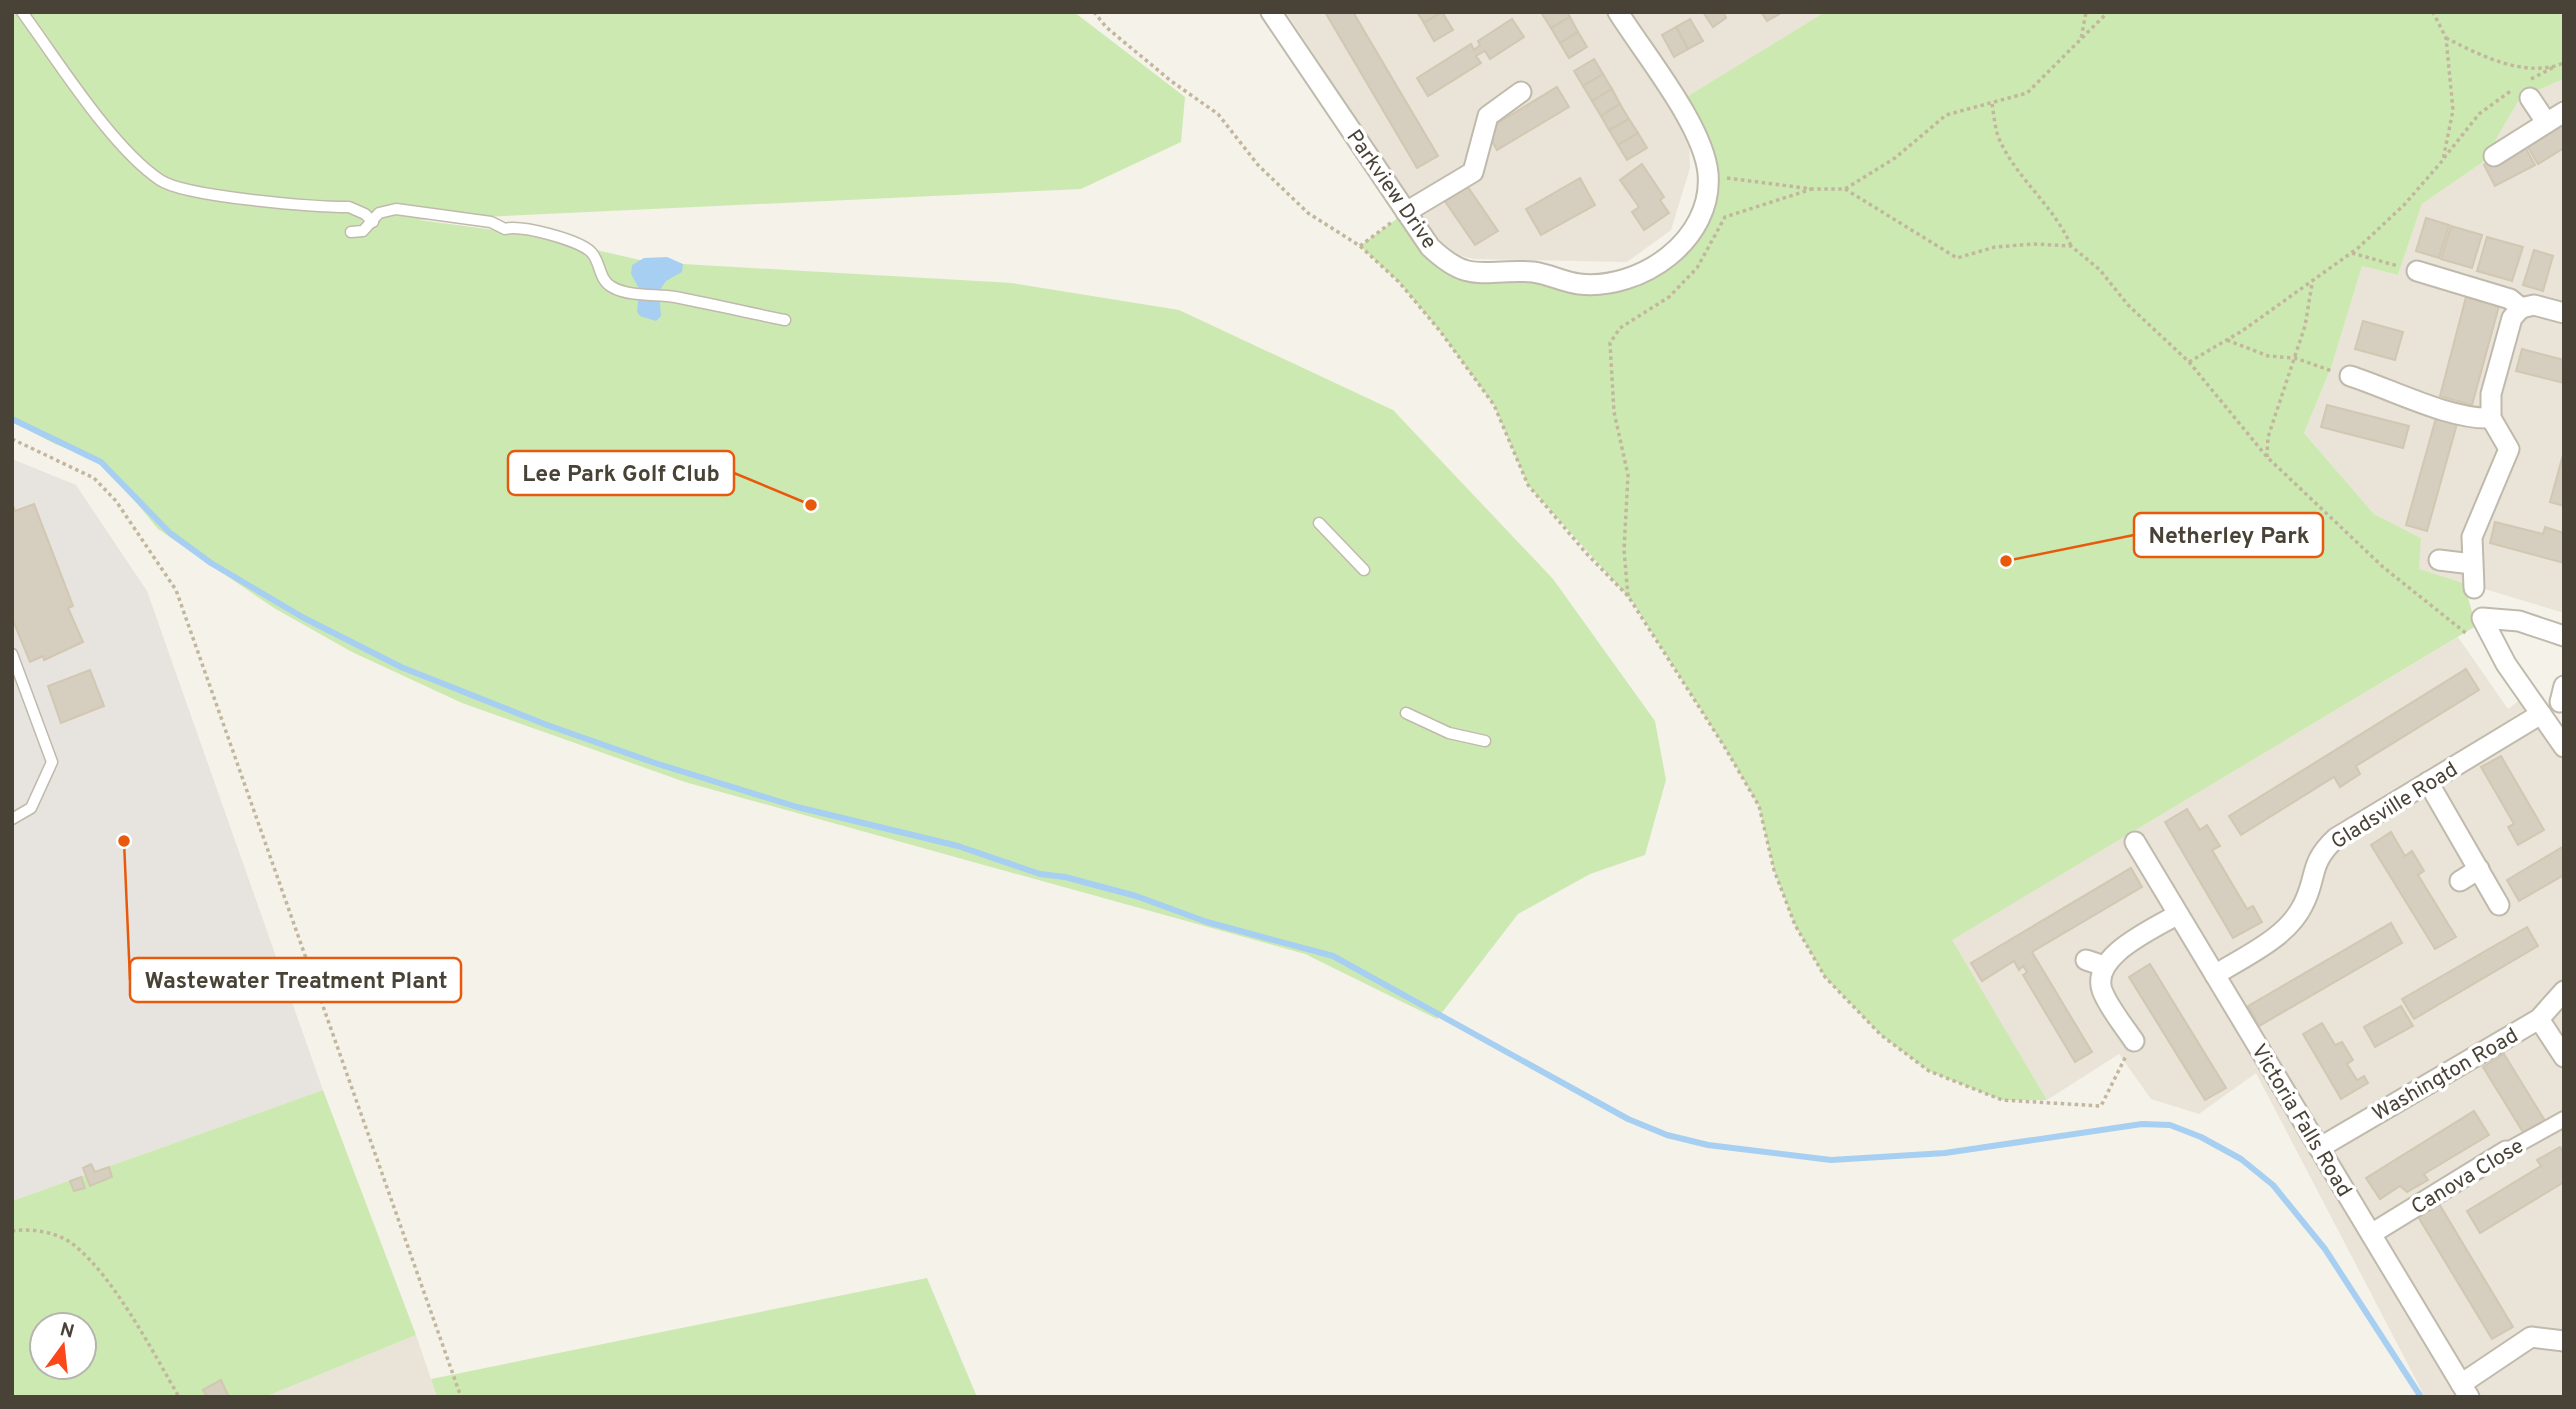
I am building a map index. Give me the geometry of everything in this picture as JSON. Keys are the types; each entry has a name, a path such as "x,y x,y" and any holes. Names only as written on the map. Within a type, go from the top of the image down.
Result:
{"street":[{"name":"Parkview Drive","path":"1271,12 1430,247 1451,267 1478,274 1509,270 1538,273 1580,284 1613,282 1648,272 1673,253 1690,234 1702,212 1708,175"},
{"path":"1628,16 1700,139 1708,175"},
{"path":"1406,212 1473,172 1488,116 1521,92"},
{"path":"2530,98 2546,122"},
{"path":"2494,156 2564,113"},
{"path":"2417,271 2510,299 2521,308"},
{"path":"2474,588 2473,537 2509,449 2491,418 2491,394 2512,318 2521,308 2534,305 2564,313"},
{"path":"2350,376 2464,415 2491,418"},
{"path":"2439,560 2472,564"},
{"path":"2564,636 2519,621 2482,618 2506,664 2564,747"},
{"name":"Gladsville Road","path":"2215,975 2293,922 2305,902 2319,854 2336,838 2541,714"},
{"path":"2428,782 2499,905"},
{"name":"Victoria Falls Road","path":"2135,842 2465,1390"},
{"path":"2460,881 2479,869"},
{"path":"2134,1041 2102,991 2095,963 2178,914"},
{"name":"Washington Road","path":"2319,1148 2539,1019 2564,991"},
{"path":"2539,1019 2564,1057"},
{"name":"Canova Close","path":"2371,1234 2506,1151 2564,1119"},
{"path":"2465,1390 2531,1338 2564,1341"}],"lane":[{"path":"22,12 129,155 162,182 221,196 349,207 365,214 373,222"},
{"path":"351,232 363,231 373,222 375,216 384,210 405,209 473,218 496,223 505,229 516,228 553,236 592,253 600,275 612,287 785,320"},
{"path":"1319,523 1364,570"},
{"path":"12,654 52,762 31,808 12,819"},
{"path":"1406,713 1449,733 1485,741"}],"path":[{"path":"1094,12 1106,27 1171,81 1218,114 1258,166 1308,213 1360,246 1399,282 1440,331 1494,405 1528,485 1628,596 1724,746 1759,806 1774,870 1795,925 1825,977 1881,1035 1929,1071 2002,1100 2101,1106 2134,1041"},
{"path":"2081,39 2086,12"},
{"path":"1845,189 1895,158 1946,115 2027,93 2108,12"},
{"path":"2433,12 2446,38 2453,110 2443,160"},
{"path":"2446,38 2487,58 2525,68 2554,67"},
{"path":"2189,362 2227,340 2351,253 2404,205 2479,114 2510,91 2564,63"},
{"path":"1992,104 1999,140 2030,188 2063,226 2071,246 2100,271 2129,305 2189,362 2267,457 2383,567 2473,639"},
{"path":"1708,175 1812,189 1845,189 1957,258 1995,247 2034,244 2071,246"},
{"path":"1628,596 1624,550 1629,475 1614,412 1610,343 1620,328 1669,297 1697,268 1725,217 1812,189"},
{"path":"1360,246 1406,212"},
{"path":"2351,253 2417,271"},
{"path":"2267,457 2271,427 2305,326 2312,282"},
{"path":"2227,340 2268,356 2295,358 2350,376"},
{"path":"12,439 94,478 116,501 176,590 461,1397"},
{"path":"12,1231 53,1233 74,1245 94,1266 120,1302 179,1397"}],"shaded area":[{"path":"1286,12 1825,12 1688,96 1690,168 1671,230 1627,262 1474,259 1443,251"},
{"path":"2564,79 2564,613 2418,569 2421,538 2374,514 2304,433 2332,365 2362,266 2398,275 2422,204 2483,162 2520,98"},
{"path":"12,459 76,485 147,591 323,1090 12,1201"},
{"path":"2458,637 2508,709 2535,688 2564,730 2564,1397 2425,1397 2256,1073 2199,1114 2151,1099 2119,1054 2047,1100 1951,940"},
{"path":"416,1335 437,1397 265,1397"}],"green space":[{"path":"12,12 1074,12 1185,97 1181,142 1081,189 419,220 526,234 649,262 1012,283 1179,310 1393,410 1553,579 1655,721 1666,780 1645,855 1590,874 1518,914 1437,1019 1305,954 685,782 462,703 352,652 274,608 158,529 102,461 55,444 12,421"},
{"path":"1825,12 2564,12 2564,79 2520,98 2483,162 2422,204 2398,275 2362,266 2332,365 2304,433 2374,514 2421,538 2419,569 2464,583 2476,626 1952,940 2047,1100 2002,1100 1929,1071 1881,1035 1825,977 1795,925 1774,870 1759,806 1632,601 1528,485 1494,405 1440,331 1399,282 1360,246 1406,212 1451,267 1580,284 1648,272 1702,212 1700,139 1688,96"},
{"path":"323,1090 416,1335 265,1397 12,1397 12,1201"},
{"path":"927,1278 977,1397 437,1397 431,1379"}],"water":[{"path":"667,257 683,264 682,272 666,281 659,291 661,316 656,321 640,316 637,312 639,288 631,274 632,265 644,258"}],"building":[{"path":"1325,12 1353,12 1438,156 1417,168"},
{"path":"1417,12 1442,12 1424,23"},
{"path":"1442,12 1453,30 1434,41 1424,23"},
{"path":"1567,12 1570,17 1551,28 1542,14"},
{"path":"1703,12 1723,12 1726,18 1713,27"},
{"path":"1761,12 1780,12 1781,13 1767,21"},
{"path":"1570,17 1578,32 1560,43 1551,28"},
{"path":"1512,19 1524,37 1490,59 1485,51 1476,56 1481,63 1428,96 1417,78 1471,44 1474,50 1480,45 1478,41"},
{"path":"1690,19 1703,41 1688,49 1676,27"},
{"path":"1676,27 1688,49 1674,57 1662,35"},
{"path":"1578,32 1587,47 1569,58 1560,43"},
{"path":"1594,59 1603,74 1583,86 1574,71"},
{"path":"1603,74 1612,89 1592,101 1583,86"},
{"path":"1557,87 1569,107 1497,150 1486,130"},
{"path":"1612,89 1620,104 1601,116 1592,101"},
{"path":"1620,104 1629,119 1609,130 1601,116"},
{"path":"2564,118 2564,148 2538,164 2525,142"},
{"path":"1629,119 1638,133 1618,145 1609,130"},
{"path":"1638,133 1647,148 1627,160 1618,145"},
{"path":"2523,143 2535,165 2495,186 2484,165"},
{"path":"1642,164 1664,197 1660,200 1669,213 1644,230 1632,212 1639,207 1620,180"},
{"path":"1580,178 1595,205 1541,235 1526,209"},
{"path":"1463,180 1498,231 1475,245 1440,194"},
{"path":"2426,218 2449,225 2439,258 2416,251"},
{"path":"2451,226 2482,235 2472,268 2441,259"},
{"path":"2487,237 2523,247 2512,281 2477,271"},
{"path":"2534,250 2553,256 2543,291 2523,285"},
{"path":"2466,297 2499,306 2472,405 2440,396"},
{"path":"2363,321 2403,332 2395,360 2355,349"},
{"path":"2522,349 2564,360 2564,383 2516,371"},
{"path":"2327,405 2409,426 2403,448 2321,427"},
{"path":"2436,418 2457,424 2427,531 2406,525"},
{"path":"2564,451 2564,506 2550,502"},
{"path":"12,503 15,511 34,504 73,606 68,608 83,642 44,660 43,656 30,662 12,618"},
{"path":"2495,522 2543,534 2545,527 2564,533 2564,563 2490,543"},
{"path":"2466,669 2479,690 2356,766 2360,774 2340,787 2334,777 2241,835 2229,816"},
{"path":"90,670 104,706 61,723 48,686"},
{"path":"2501,756 2544,830 2518,845 2508,827 2514,824 2481,767"},
{"path":"2187,809 2200,830 2207,825 2220,846 2212,850 2247,909 2253,906 2262,922 2233,938 2165,822"},
{"path":"2391,832 2405,856 2412,851 2424,871 2418,875 2456,937 2435,949 2371,845"},
{"path":"2564,846 2564,875 2519,901 2507,880"},
{"path":"2131,868 2142,887 2032,952 2092,1052 2075,1062 2023,975 2027,972 2023,966 2019,970 2014,961 1982,981 1971,963"},
{"path":"2391,923 2402,943 2259,1026 2248,1006"},
{"path":"2527,927 2538,946 2414,1019 2402,999"},
{"path":"2150,964 2226,1088 2205,1100 2129,977"},
{"path":"2401,1006 2413,1026 2375,1047 2364,1027"},
{"path":"2322,1023 2335,1045 2342,1042 2353,1060 2347,1064 2357,1080 2364,1076 2368,1083 2341,1099 2303,1034"},
{"path":"2504,1054 2547,1124 2526,1137 2483,1067"},
{"path":"2474,1111 2489,1135 2424,1174 2428,1180 2407,1192 2400,1186 2380,1199 2366,1178"},
{"path":"2560,1147 2564,1153 2564,1182 2480,1233 2467,1211 2541,1166 2537,1160"},
{"path":"91,1164 95,1172 109,1167 112,1177 90,1186 83,1168"},
{"path":"81,1177 85,1188 74,1191 70,1181"},
{"path":"2438,1202 2513,1327 2492,1339 2417,1215"},
{"path":"221,1380 229,1397 207,1397 203,1390"}],"waterway":[{"path":"12,419 101,462 170,533 211,563 304,618 401,667 547,725 658,764 797,807 958,846 1040,874 1065,877 1136,896 1207,922 1333,956 1628,1119 1667,1135 1708,1145 1831,1160 1945,1153 2142,1124 2170,1125 2201,1137 2241,1159 2273,1185 2325,1249 2421,1397"}],"place":[{"name":"Lee Park Golf Club","path":"811,505"},
{"name":"Netherley Park","path":"2006,561"},
{"name":"Wastewater Treatment Plant","path":"124,841"}]}
